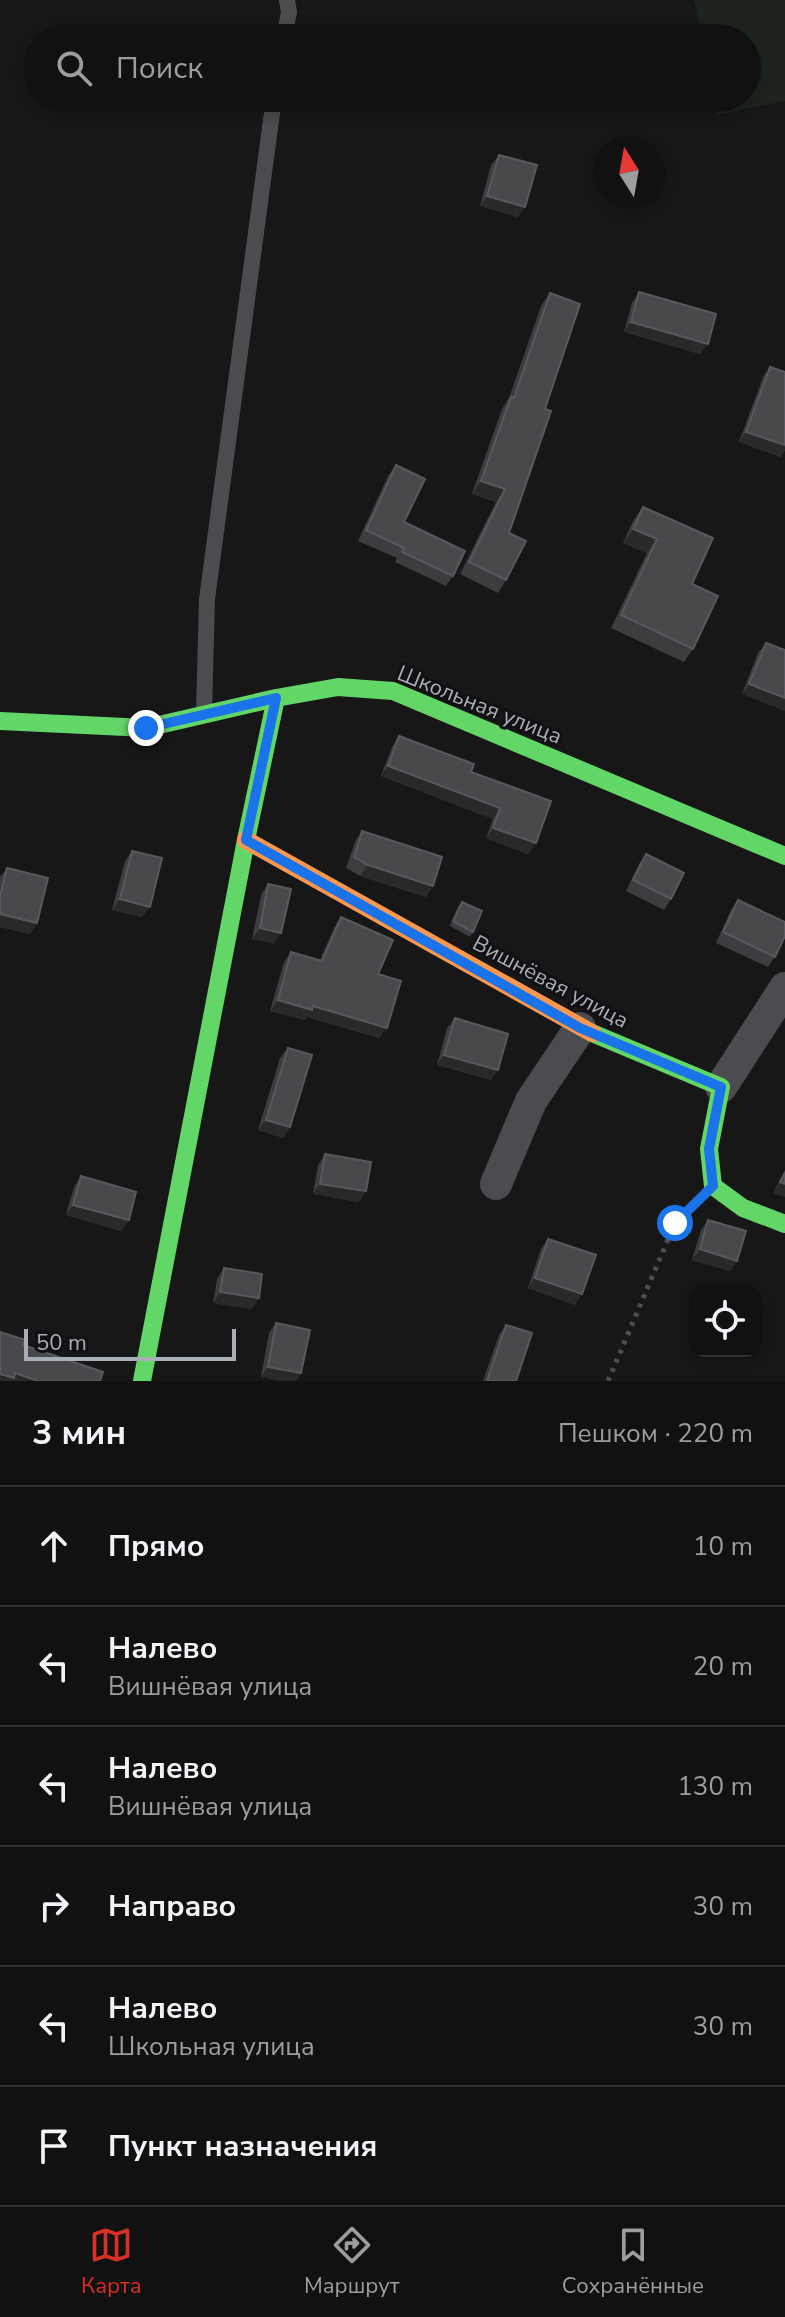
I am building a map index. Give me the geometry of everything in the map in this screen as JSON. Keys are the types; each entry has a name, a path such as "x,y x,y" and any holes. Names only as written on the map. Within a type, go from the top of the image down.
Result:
{"street":[{"name":"Школьная улица","path":"0,721 146,728 338,687 393,691 785,856"},
{"path":"142,1381 276,698"},
{"name":"Вишнёвая улица","path":"246,840 580,1028 721,1087"},
{"path":"785,988 721,1087 709,1149 713,1186 743,1208 785,1224"},
{"path":"496,1184 531,1101 580,1028"}],"lane":[{"path":"287,0 287,24"},
{"path":"204,715 207,599 272,112"}],"path":[{"path":"608,1381 675,1223 713,1186"}],"shaded area":[{"path":"694,0 785,0 785,101 761,106 761,24 699,24"}],"building":[{"path":"499,155 537,165 525,207 487,196"},
{"path":"639,292 716,314 708,344 631,322"},
{"path":"550,293 580,304 545,409 551,411 509,533 526,541 506,580 469,562 505,489 481,481"},
{"path":"770,367 785,372 785,445 746,432"},
{"path":"396,465 425,479 404,522 465,551 453,576 402,552 404,548 366,530"},
{"path":"643,507 713,538 692,584 718,596 693,649 621,615 657,539 633,529"},
{"path":"766,643 785,650 785,698 749,684"},
{"path":"399,736 474,764 471,772 551,801 536,843 493,828 500,808 388,766"},
{"path":"362,831 442,857 433,886 368,865 354,857"},
{"path":"132,851 162,858 150,907 120,899"},
{"path":"646,854 684,873 671,899 633,880"},
{"path":"7,868 48,878 37,923 0,914 0,896"},
{"path":"268,884 291,889 281,933 260,928"},
{"path":"738,900 785,922 785,936 775,957 723,932"},
{"path":"462,902 482,911 473,932 453,921"},
{"path":"341,917 393,940 378,974 401,981 387,1028 313,1006 312,1010 278,1000 291,952 322,961"},
{"path":"455,1018 508,1034 498,1070 444,1055"},
{"path":"288,1048 312,1055 290,1127 266,1120"},
{"path":"325,1154 371,1162 366,1191 320,1184"},
{"path":"81,1176 136,1192 129,1220 73,1205"},
{"path":"708,1220 746,1231 737,1261 700,1249"},
{"path":"548,1239 596,1255 582,1294 535,1278"},
{"path":"224,1268 262,1274 259,1298 220,1292"},
{"path":"276,1323 310,1330 301,1373 268,1367"},
{"path":"506,1325 532,1333 516,1381 487,1381"},
{"path":"0,1332 25,1340 23,1345 103,1372 100,1381 38,1381 15,1373 14,1378 0,1374"}],"traffic: fast":[{"path":"0,721 146,728 338,687 393,691 785,856"},
{"path":"142,1381 276,698"},
{"path":"592,1033 721,1087 709,1149 713,1186 743,1208 785,1224"}],"traffic: slow":[{"path":"246,840 592,1033"}],"route":[{"path":"146,728 276,698 246,840 580,1028 721,1087 709,1149 713,1186 675,1223"}]}
